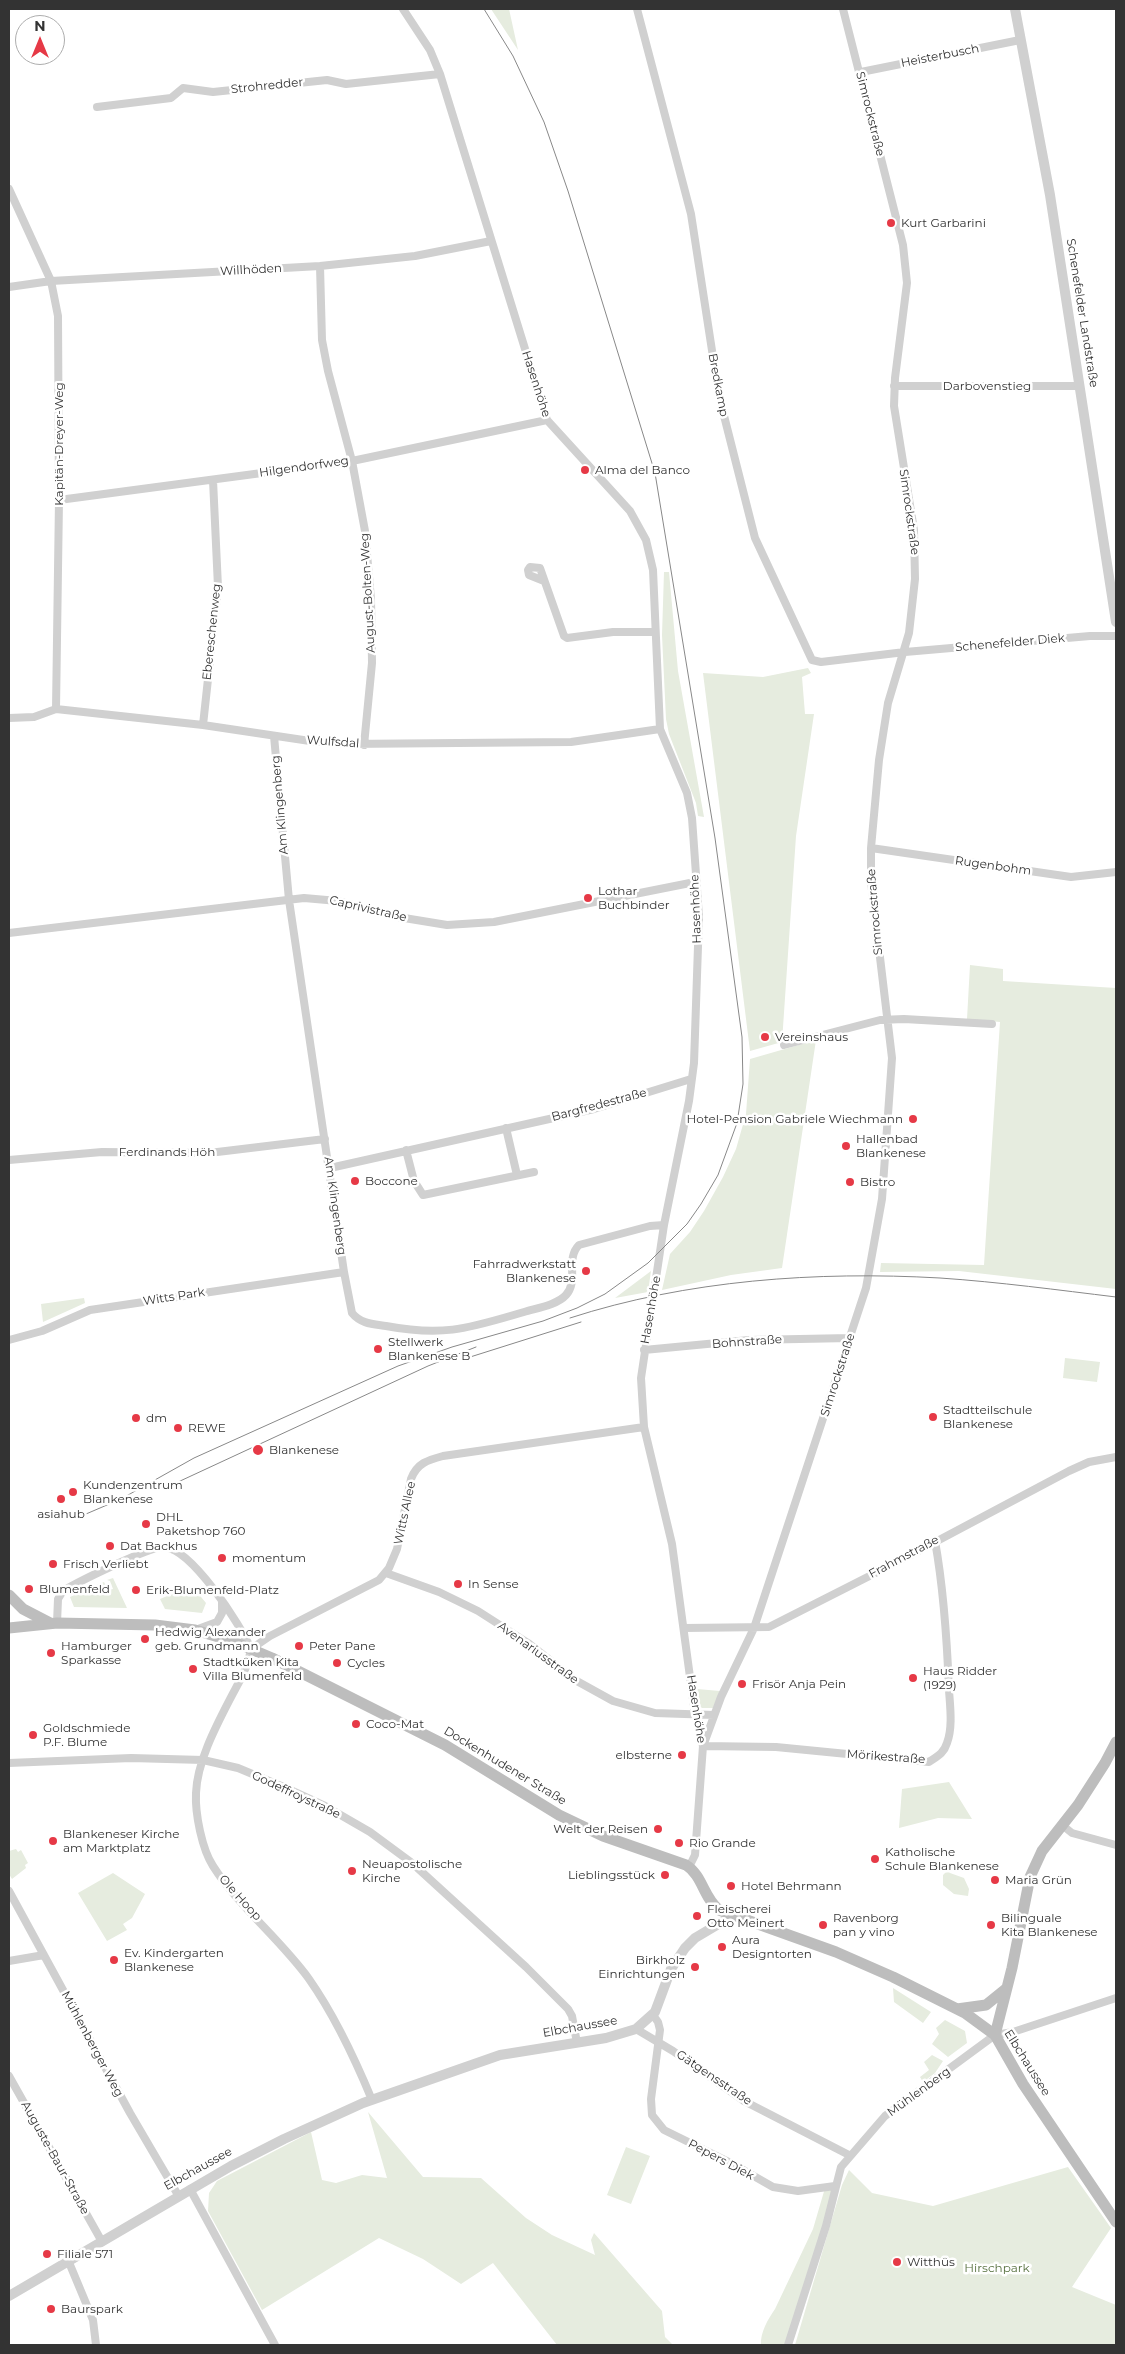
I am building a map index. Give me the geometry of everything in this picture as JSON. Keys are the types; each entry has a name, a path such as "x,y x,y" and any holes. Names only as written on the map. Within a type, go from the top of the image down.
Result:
{"main road":[{"path":"9,1595 23,1609 54,1623"},
{"path":"9,1628 54,1623 155,1624 195,1630 251,1649"},
{"name":"Dockenhudener Straße","path":"251,1649 366,1704 445,1745 558,1815 609,1838 689,1867"},
{"path":"995,2036 1030,1877 1042,1851 1092,1784 1116,1742"},
{"path":"689,1867 696,1874 711,1903 719,1910 732,1916"},
{"name":"Elbchaussee","path":"732,1916 836,1952 893,1977 958,2009 995,2036 1023,2084 1116,2222"},
{"path":"958,2009 986,2005 1007,1988"}],"street":[{"name":"Hasenhöhe","path":"403,9 430,50 440,74 547,420 630,511 639,527 650,555 660,729 687,793 692,818 695,882 699,917 694,1063 689,1101 664,1225 641,1378 644,1427 672,1544 696,1714 703,1746 695,1855 689,1867"},
{"name":"Bredkamp","path":"637,9 691,214 719,396 755,538 814,661 821,662 905,652"},
{"name":"Simrockstraße","path":"703,1746 714,1715 754,1628 868,1280 882,1206 891,1068 888,1020 871,882 871,848 879,764 888,703 905,652 913,608 916,555 914,530 894,406 894,386 907,269 904,250 843,9"},
{"name":"Schenefelder Landstraße","path":"1015,9 1050,195 1116,622"},
{"name":"Heisterbusch","path":"860,72 1020,40"},
{"name":"Strohredder","path":"97,107 171,98 182,88 213,92 326,80 346,84 440,74"},
{"name":"Kapitän-Dreyer-Weg","path":"9,189 51,281 58,316 59,500 56,709"},
{"name":"Willhöden","path":"9,287 51,281 320,266 416,256 491,241"},
{"name":"August-Bolten-Weg","path":"320,266 322,340 328,371 352,461 365,532 371,599 372,664 364,745"},
{"name":"Darbovenstieg","path":"894,386 1079,386"},
{"name":"Hilgendorfweg","path":"59,500 352,461 547,420"},
{"name":"Ebereschenweg","path":"203,725 218,587 213,480"},
{"path":"544,580 564,636 567,638 613,632 655,632"},
{"name":"Schenefelder Diek","path":"905,652 1090,636 1116,636"},
{"name":"Wulfsdal","path":"9,718 34,717 56,709 203,725 310,741 364,745 572,742 660,729"},
{"name":"Am Klingenberg","path":"274,736 289,900 344,1272 350,1308 359,1320 417,1332 462,1330 543,1306 565,1297 571,1285 573,1254 579,1245 650,1226 664,1225"},
{"name":"Rugenbohm","path":"871,848 1071,877 1116,872"},
{"name":"Caprivistraße","path":"9,933 319,898 338,901 398,917 447,925 494,922 695,882"},
{"path":"784,1045 888,1020 992,1024"},
{"name":"Bargfredestraße","path":"330,1168 594,1109 691,1079"},
{"path":"506,1128 517,1175"},
{"name":"Ferdinands Höh","path":"9,1160 102,1152 208,1154 325,1139"},
{"path":"406,1150 414,1180 423,1195 534,1172"},
{"name":"Witts Park","path":"9,1340 42,1331 90,1310 344,1272"},
{"name":"Bohnstraße","path":"644,1350 749,1340 850,1338"},
{"name":"Witts Allee","path":"251,1649 270,1636 372,1586 386,1572 397,1549 411,1479 415,1470 422,1463 443,1456 644,1427"},
{"name":"Frahmstraße","path":"684,1628 769,1627 1081,1465 1116,1457"},
{"name":"Mörikestraße","path":"703,1746 776,1747 929,1762 942,1754 950,1730 949,1694 944,1587 936,1541"},
{"path":"54,1623 58,1598 63,1591 145,1552 165,1547 180,1552 222,1601 238,1622 251,1649"},
{"name":"Avenariusstraße","path":"386,1572 478,1611 528,1644 575,1680 613,1701 655,1713 696,1714"},
{"path":"195,1630 218,1622 222,1613 222,1601"},
{"name":"Ole Hoop","path":"251,1649 246,1671 228,1702 203,1760 196,1793 201,1838 212,1865 230,1889 286,1949 310,1980 343,2037 372,2100"},
{"path":"696,1714 714,1715"},
{"name":"Godeffroystraße","path":"9,1763 131,1758 203,1760 238,1768 325,1806 370,1832 412,1863 526,1967 568,2010 572,2016 577,2043"},
{"path":"1062,1825 1072,1833 1116,1846"},
{"name":"Mühlenberger Weg","path":"9,1891 130,2113 178,2195"},
{"name":"Elbchaussee","path":"9,2296 178,2195 284,2139 372,2100 500,2055 617,2036 636,2029 653,2015 661,2000 671,1969 685,1948 695,1938 732,1916"},
{"path":"9,1961 44,1956"},
{"path":"995,2036 1010,2033 1116,1998"},
{"path":"653,2015 660,2027 658,2042"},
{"name":"Gätgensstraße","path":"636,2029 744,2101 849,2155"},
{"name":"Mühlenberg","path":"849,2155 886,2116 995,2036"},
{"name":"Pepers Diek","path":"658,2042 651,2099 652,2115 664,2130 731,2163 773,2187 798,2191 835,2186"},
{"name":"Auguste-Baur-Straße","path":"9,2076 101,2240"},
{"path":"788,2345 826,2226 841,2167 849,2155"},
{"path":"190,2189 275,2345"},
{"path":"68,2260 93,2320 96,2345"}],"green space":[{"path":"491,9 509,9 518,50"},
{"path":"664,572 669,572 678,671 704,817 698,816 696,803 669,734 666,719 662,635"},
{"path":"808,668 811,673 802,677 805,714 814,714 796,836 782,1042 750,1051 703,673 763,677"},
{"path":"970,965 1003,969 1003,981 1116,988 1116,1289 959,1271 880,1272 881,1263 984,1265 1000,1022 967,1019"},
{"path":"816,1040 782,1268 731,1275 662,1290 670,1254 690,1232 704,1211 736,1149 746,1114 750,1059"},
{"path":"651,1271 648,1292 615,1298"},
{"path":"84,1298 85,1303 43,1322 41,1304"},
{"path":"1065,1358 1100,1362 1097,1382 1063,1378"},
{"path":"113,1578 127,1608 74,1607 70,1597 104,1582 108,1590 113,1589 110,1581 107,1580"},
{"path":"192,1586 206,1603 202,1613 165,1609 160,1599"},
{"path":"697,1689 720,1691 713,1708 702,1708 698,1705"},
{"path":"949,1782 972,1819 938,1818 899,1828 902,1789"},
{"path":"16,1849 18,1852 21,1850 28,1863 25,1865 26,1868 12,1879 9,1874 9,1851"},
{"path":"948,1870 950,1873 964,1878 969,1889 968,1896 954,1894 943,1885 943,1875"},
{"path":"113,1873 145,1894 132,1918 123,1924 127,1930 107,1941 78,1893"},
{"path":"893,1988 931,2012 923,2023 894,2002"},
{"path":"945,2020 965,2031 967,2043 948,2057 932,2044 939,2034 936,2028"},
{"path":"932,2055 943,2061 935,2073 923,2082 920,2077 929,2070 924,2062"},
{"path":"368,2112 423,2177 481,2178 526,2218 552,2235 595,2255 591,2240 594,2233 662,2311 665,2337 673,2345 557,2345 493,2263 461,2284 423,2259 379,2238 262,2310 208,2211 209,2193 217,2181 311,2132 322,2180 336,2183 362,2175 387,2178"},
{"path":"626,2147 650,2156 631,2204 607,2195"},
{"name":"Hirschpark","path":"1068,2167 1111,2228 1072,2287 1116,2305 1116,2345 795,2345 842,2185 849,2170 872,2193 933,2206"},
{"path":"835,2186 788,2345 761,2345 765,2326 813,2229 825,2188"}],"tram line":[{"path":"86,1514 121,1499 194,1458 398,1366 452,1347 543,1321 577,1308 605,1294 648,1263 687,1224 718,1175 737,1123 743,1084 742,1037 715,838 655,473 568,191 544,122 513,56 484,9"},
{"path":"570,1318 614,1305 706,1287 753,1281 847,1276 940,1278 1116,1297"},
{"path":"467,1358 581,1322"},
{"path":"178,1482 428,1366 476,1347"}],"place":[{"name":"Kurt Garbarini","path":"891,223"},
{"name":"Alma del Banco","path":"585,470"},
{"name":"Lothar Buchbinder","path":"588,898"},
{"name":"Vereinshaus","path":"765,1037"},
{"name":"Hotel-Pension Gabriele Wiechmann","path":"913,1119"},
{"name":"Hallenbad Blankenese","path":"846,1146"},
{"name":"Boccone","path":"355,1181"},
{"name":"Bistro","path":"850,1182"},
{"name":"Fahrradwerkstatt Blankenese","path":"586,1271"},
{"name":"Stellwerk Blankenese B","path":"378,1349"},
{"name":"Stadtteilschule Blankenese","path":"933,1417"},
{"name":"dm","path":"136,1418"},
{"name":"REWE","path":"178,1428"},
{"name":"Blankenese","path":"258,1450"},
{"name":"Kundenzentrum Blankenese","path":"73,1492"},
{"name":"asiahub","path":"61,1499"},
{"name":"DHL Paketshop 760","path":"146,1524"},
{"name":"Dat Backhus","path":"110,1546"},
{"name":"momentum","path":"222,1558"},
{"name":"Frisch Verliebt","path":"53,1564"},
{"name":"In Sense","path":"458,1584"},
{"name":"Blumenfeld","path":"29,1589"},
{"name":"Erik-Blumenfeld-Platz","path":"136,1590"},
{"name":"Hedwig Alexander geb. Grundmann","path":"145,1639"},
{"name":"Peter Pane","path":"299,1646"},
{"name":"Hamburger Sparkasse","path":"51,1653"},
{"name":"Cycles","path":"337,1663"},
{"name":"Stadtküken Kita Villa Blumenfeld","path":"193,1669"},
{"name":"Haus Ridder (1929)","path":"913,1678"},
{"name":"Frisör Anja Pein","path":"742,1684"},
{"name":"Coco-Mat","path":"356,1724"},
{"name":"Goldschmiede P.F. Blume","path":"33,1735"},
{"name":"elbsterne","path":"682,1755"},
{"name":"Welt der Reisen","path":"658,1829"},
{"name":"Blankeneser Kirche am Marktplatz","path":"53,1841"},
{"name":"Rio Grande","path":"679,1843"},
{"name":"Katholische Schule Blankenese","path":"875,1859"},
{"name":"Neuapostolische Kirche","path":"352,1871"},
{"name":"Lieblingsstück","path":"665,1875"},
{"name":"Maria Grün","path":"995,1880"},
{"name":"Hotel Behrmann","path":"731,1886"},
{"name":"Fleischerei Otto Meinert","path":"697,1916"},
{"name":"Ravenborg pan y vino","path":"823,1925"},
{"name":"Bilinguale Kita Blankenese","path":"991,1925"},
{"name":"Aura Designtorten","path":"722,1947"},
{"name":"Ev. Kindergarten Blankenese","path":"114,1960"},
{"name":"Birkholz Einrichtungen","path":"695,1967"},
{"name":"Filiale 571","path":"47,2254"},
{"name":"Witthüs","path":"897,2262"},
{"name":"Baurspark","path":"51,2309"}]}
